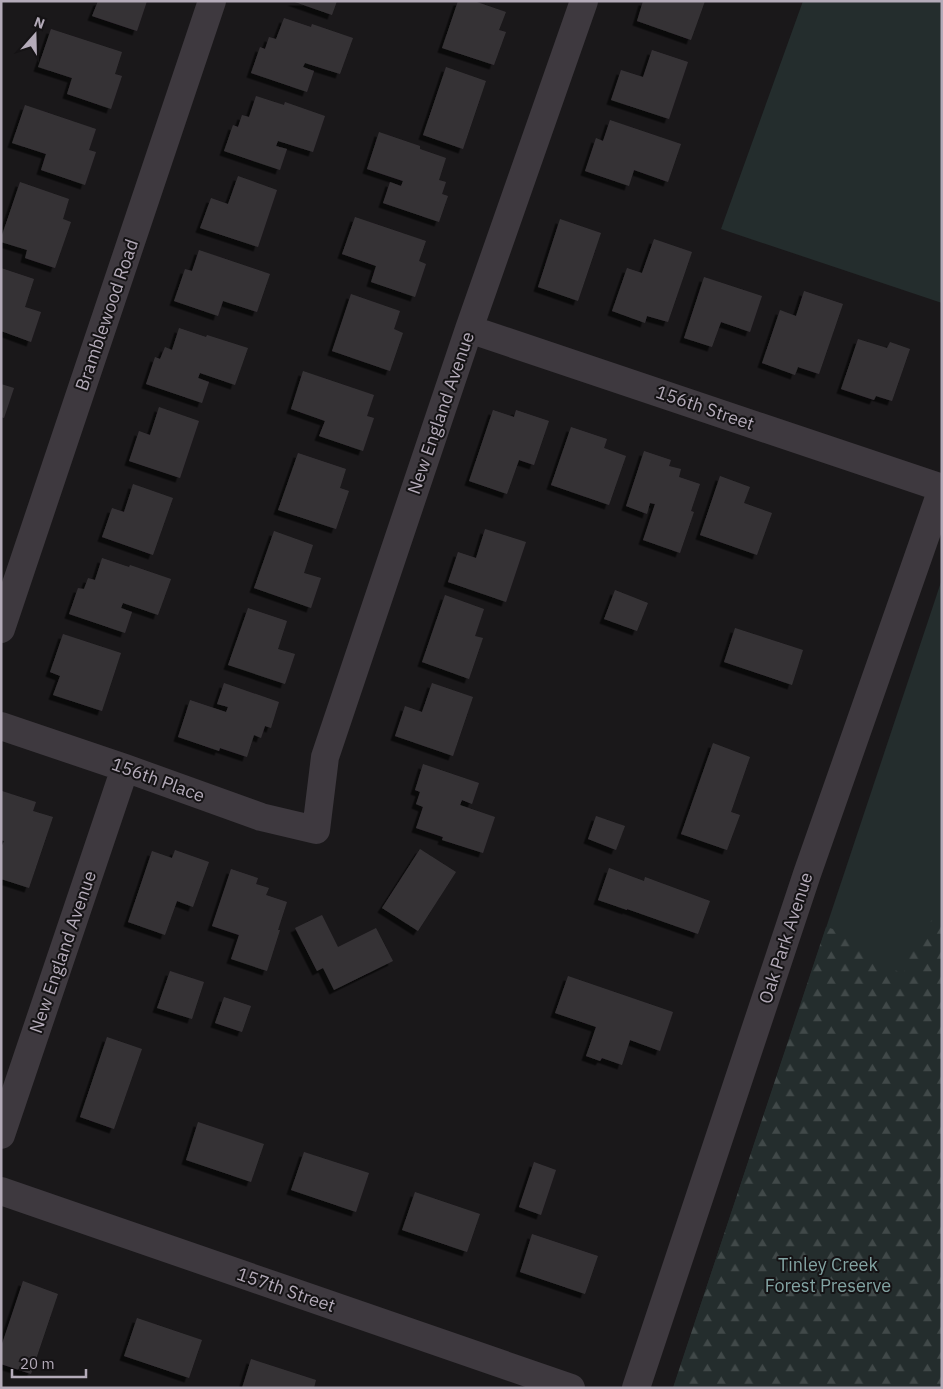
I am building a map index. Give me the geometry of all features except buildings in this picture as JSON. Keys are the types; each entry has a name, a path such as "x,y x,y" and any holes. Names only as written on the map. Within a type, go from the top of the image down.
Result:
{"street":[{"name":"Bramblewood Road","path":"1,628 212,1"},
{"name":"New England Avenue","path":"316,830 325,757 469,329 584,1"},
{"name":"156th Street","path":"469,329 942,488"},
{"name":"Oak Park Avenue","path":"636,1388 811,865 942,488"},
{"name":"156th Place","path":"1,726 261,817 316,830"},
{"name":"New England Avenue","path":"1,1136 124,768"},
{"name":"157th Street","path":"1,1191 571,1388"}],"green space":[{"path":"803,1 942,1 942,303 721,229"},
{"name":"Tinley Creek Forest Preserve","path":"942,579 942,1388 673,1388"},
{"name":"Tinley Creek Forest Preserve","path":"942,909 942,1388 909,1388 904,1382 899,1388 673,1388 826,927 851,934 903,976 912,942"}]}
